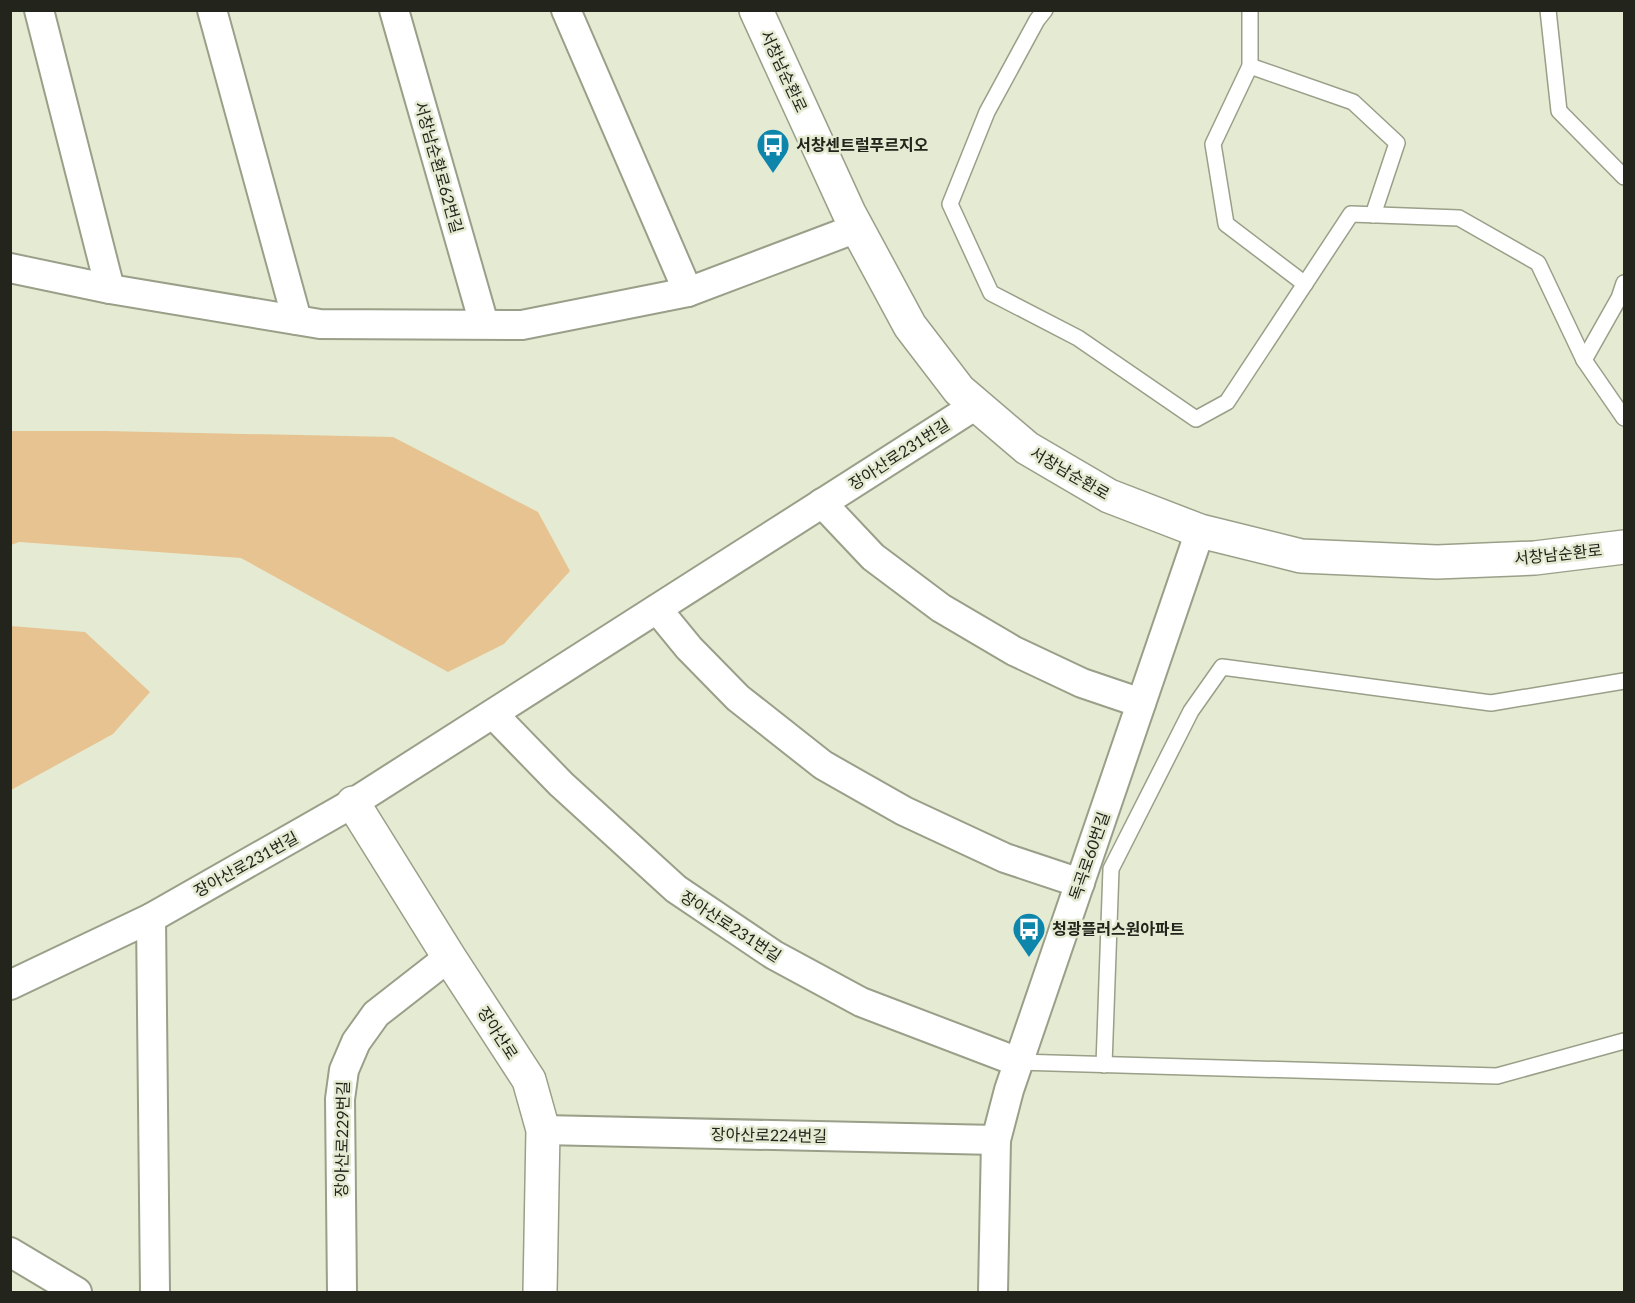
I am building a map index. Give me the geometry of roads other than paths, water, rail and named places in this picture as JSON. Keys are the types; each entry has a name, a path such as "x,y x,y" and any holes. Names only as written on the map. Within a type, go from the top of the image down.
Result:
{"street":[{"path":"39,10 110,288"},
{"path":"212,10 297,320"},
{"name":"서창남순환로62번길","path":"394,10 484,324"},
{"path":"566,10 688,292"},
{"name":"서창남순환로","path":"757,11 857,228 910,326 959,390 1027,448 1109,496 1200,531 1301,556 1437,562 1535,558 1624,547"},
{"path":"10,268 110,288 321,324 522,325 688,292 857,228"},
{"name":"장아산로231번길","path":"10,985 151,918 353,803 976,405"},
{"path":"822,503 873,557 941,608 1014,651 1082,683 1141,703"},
{"name":"독곡로60번길","path":"993,1293 996,1140 1018,1062 1200,531"},
{"path":"657,609 689,648 738,698 823,765 904,811 1005,858 1080,883"},
{"name":"장아산로231번길","path":"493,714 561,784 676,889 774,955 861,1002 1018,1062"},
{"name":"장아산로","path":"353,803 529,1080 543,1130 540,1293"},
{"path":"151,918 155,1293"},
{"name":"장아산로229번길","path":"342,1293 340,1099 344,1070 356,1042 376,1014 449,957"},
{"name":"장아산로224번길","path":"543,1130 996,1140"},
{"path":"10,1252 77,1293"}],"lane":[{"path":"1045,10 1037,20 987,112 950,204 990,293 1078,338 1196,419 1227,402 1352,214 1459,218 1538,263 1584,360 1624,418"},
{"path":"1250,10 1250,66 1213,144 1226,224 1305,284"},
{"path":"1548,10 1559,111 1624,177"},
{"path":"1250,66 1353,102 1397,143 1373,215"},
{"path":"1584,360 1619,298 1624,283"},
{"path":"1104,1065 1111,869 1191,711 1222,667 1491,704 1624,681"},
{"path":"1018,1062 1497,1076 1624,1041"}],"place":[{"name":"서창센트럴푸르지오","path":"773,174"},
{"name":"청광플러스원아파트","path":"1029,958"}]}
